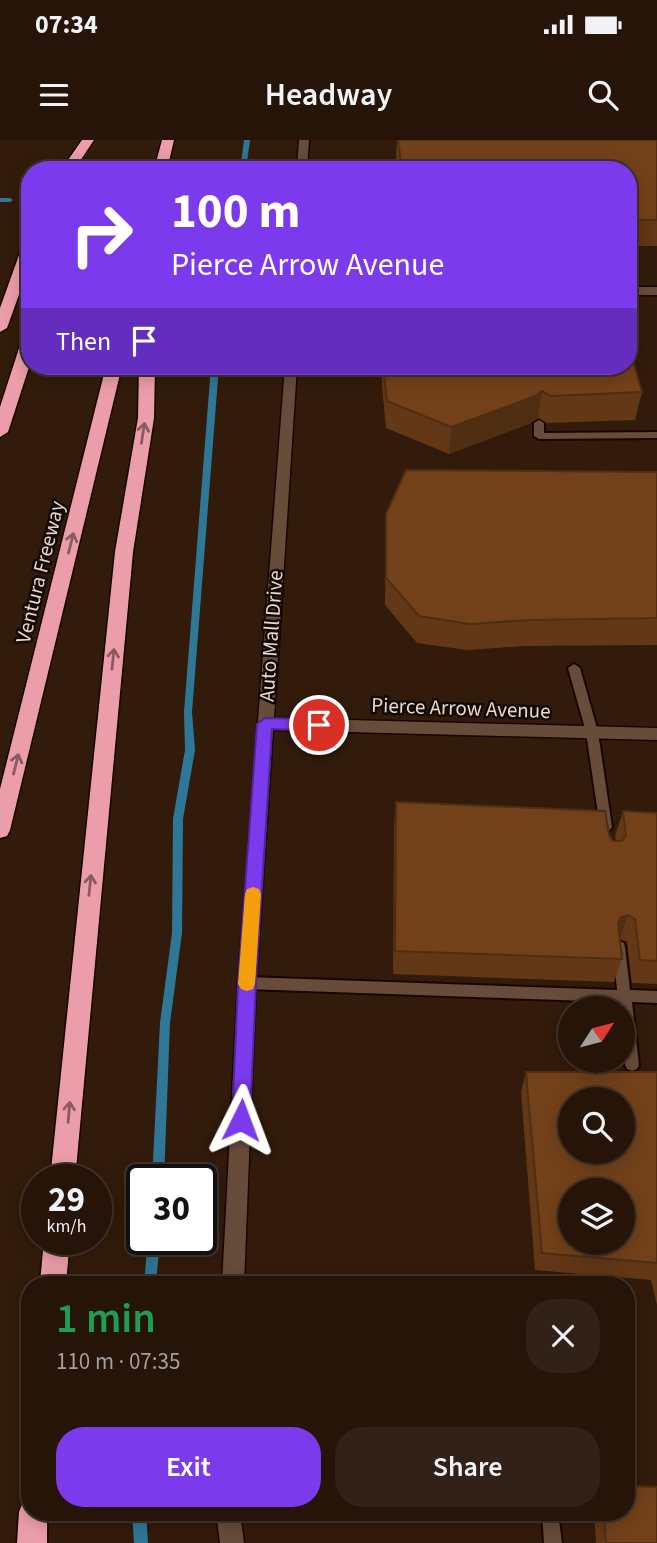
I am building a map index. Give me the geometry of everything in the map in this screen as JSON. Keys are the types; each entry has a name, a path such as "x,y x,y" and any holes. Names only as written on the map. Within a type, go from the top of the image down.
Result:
{"highway":[{"path":"73,161 88,140"},
{"path":"87,161 93,140"},
{"path":"162,161 167,140"},
{"path":"0,328 21,269"},
{"path":"0,432 21,367"},
{"name":"Ventura Freeway","path":"0,830 112,375"},
{"path":"64,1164 124,551 146,418 147,375"},
{"path":"54,1276 56,1255"},
{"path":"32,1543 33,1521"}],"street":[{"path":"303,161 304,140"},
{"path":"637,291 657,291"},
{"name":"Auto Mall Drive","path":"233,1276 247,983 290,375"},
{"name":"Pierce Arrow Avenue","path":"265,724 657,734"},
{"path":"229,1521 232,1543"}],"lane":[{"path":"539,423 539,436 657,435"},
{"path":"574,668 592,732 608,845"},
{"path":"247,983 624,996 619,947"},
{"path":"635,996 657,997"},
{"path":"551,1521 553,1543"}],"building":[{"path":"398,140 657,140 657,220 637,220 637,161 401,161"},
{"path":"384,375 637,375 642,392 551,396 542,391 451,427 387,401"},
{"path":"406,470 657,472 657,618 470,624 419,616 386,578 386,514"},
{"path":"396,802 605,811 609,835 613,841 622,841 626,836 623,811 657,813 657,961 640,960 635,919 628,915 621,917 618,923 622,959 395,951"},
{"path":"526,1072 657,1072 657,1263 565,1255 635,1255 635,1178 558,1178 558,1254 542,1253"},
{"path":"635,1486 657,1487 657,1543 606,1543 605,1521 635,1521"}],"waterway":[{"path":"244,161 247,140"},
{"path":"0,200 10,200"},
{"path":"159,1164 165,1023 177,933 178,819 190,750 188,712 214,375"},
{"path":"151,1276 153,1255"},
{"path":"140,1521 141,1543"}],"slow traffic":[{"path":"247,984 253,894"}],"route":[{"path":"241,1120 247,983 265,724 319,725"}]}
